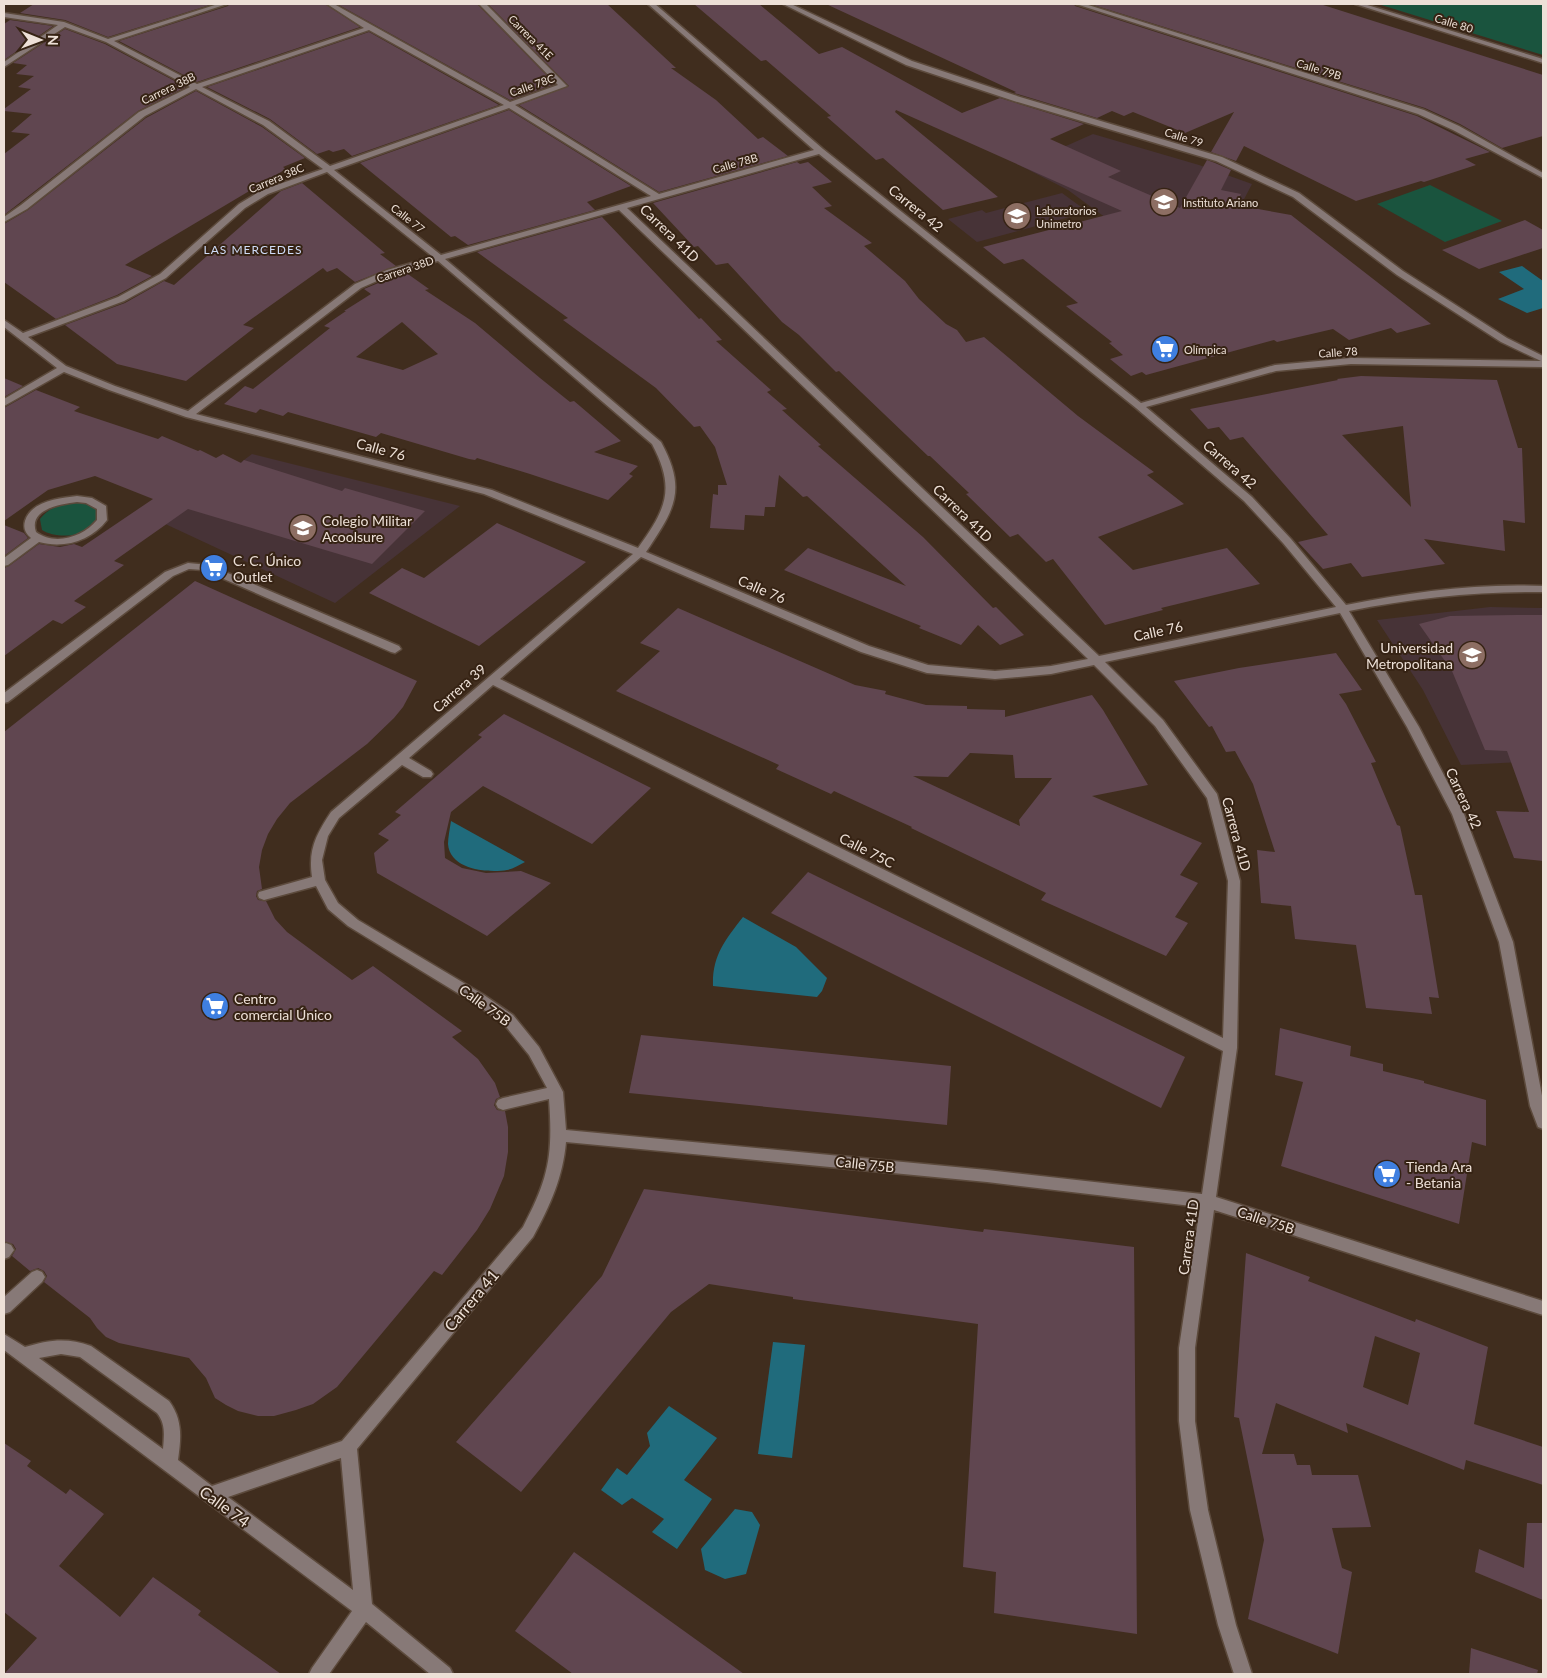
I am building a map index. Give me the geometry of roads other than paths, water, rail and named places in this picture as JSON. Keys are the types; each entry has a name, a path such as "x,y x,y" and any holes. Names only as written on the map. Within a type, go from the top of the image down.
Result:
{"street":[{"path":"108,41 224,4"},
{"name":"Carrera 41D","path":"330,4 508,104 657,196"},
{"name":"Carrera 41E","path":"482,4 563,86"},
{"name":"Carrera 42","path":"652,4 820,151 1140,406 1248,499 1287,541 1342,608 1413,727 1458,814 1506,942 1537,1106 1543,1123"},
{"name":"Calle 79","path":"786,4 909,63 1017,100 1219,159 1296,194 1400,273 1504,340 1543,359"},
{"name":"Calle 79B","path":"1079,4 1421,112 1456,128 1543,176"},
{"name":"Calle 80","path":"1358,4 1543,61"},
{"name":"Calle 77","path":"4,16 64,24 108,41 266,123 328,169 439,258 656,442 667,460 672,478 670,499 661,523 640,553"},
{"path":"4,65 64,24"},
{"name":"Carrera 38B","path":"4,220 24,207 142,114 195,86 370,28"},
{"name":"Calle 78C","path":"508,104 563,86"},
{"name":"Carrera 38C","path":"20,337 120,299 163,276 211,236 242,206 264,192 508,104"},
{"name":"Calle 78B","path":"657,196 820,151"},
{"name":"Carrera 38D","path":"188,415 358,286 390,272 622,208 657,196"},
{"name":"Carrera 41D","path":"622,208 1096,660 1159,723 1213,797 1234,881 1230,1048 1187,1348 1187,1421 1199,1510 1227,1625 1243,1674"},
{"name":"Calle 76","path":"4,323 63,368 188,415 488,492 640,553 865,649 927,669 995,675 1051,670 1387,600 1506,588 1543,589"},
{"name":"Calle 78","path":"1140,406 1275,368 1351,361 1543,364"},
{"path":"4,403 63,368"},
{"path":"4,563 38,538 61,541 87,534 102,520 102,508 88,500 77,499 48,505 30,520 31,534 38,538"},
{"name":"Carrera 39","path":"316,860 322,834 335,814 640,553"},
{"path":"4,699 169,574 188,566 205,567 395,649"},
{"name":"Calle 75C","path":"492,680 1230,1048"},
{"path":"401,759 427,774"},
{"name":"Calle 75B","path":"316,860 319,880 333,906 353,922 479,998 508,1019 534,1051 556,1092 559,1135 987,1176 1208,1201 1543,1308"},
{"path":"264,895 319,880"},
{"path":"504,1104 556,1092"},
{"name":"Carrera 41","path":"348,1447 528,1232 546,1198 557,1161 559,1135"},
{"path":"4,1307 37,1277"},
{"name":"Calle 74","path":"4,1341 364,1608 444,1674"},
{"path":"22,1355 53,1347 74,1347 85,1351 163,1407 169,1413 172,1422 173,1433 169,1464"},
{"path":"210,1495 348,1447 364,1608 318,1674"}],"water":[{"path":"1522,266 1543,281 1543,308 1527,313 1498,299 1524,289 1499,272"},
{"path":"451,821 525,862 512,869 499,871 481,870 463,864 450,853 448,844"},
{"path":"743,917 796,947 827,978 822,991 817,997 713,986 713,975 717,957 725,941"},
{"path":"773,1342 805,1345 792,1458 758,1454"},
{"path":"669,1406 717,1438 684,1480 712,1499 677,1549 652,1532 664,1519 632,1498 622,1505 601,1490 617,1468 627,1475 650,1446 647,1433"},
{"path":"735,1509 752,1512 760,1525 746,1574 725,1579 705,1570 701,1549"}],"place":[{"name":"Instituto Ariano","path":"1164,202"},
{"name":"Laboratorios Unimetro","path":"1017,216"},
{"name":"Olímpica","path":"1165,349"},
{"name":"Colegio Militar Acoolsure","path":"303,528"},
{"name":"C. C. Único Outlet","path":"214,568"},
{"name":"Universidad Metropolitana","path":"1472,655"},
{"name":"Centro comercial Único","path":"215,1006"},
{"name":"Tienda Ara - Betania","path":"1387,1174"}],"district":[{"name":"LAS MERCEDES","path":"253,249"}]}
